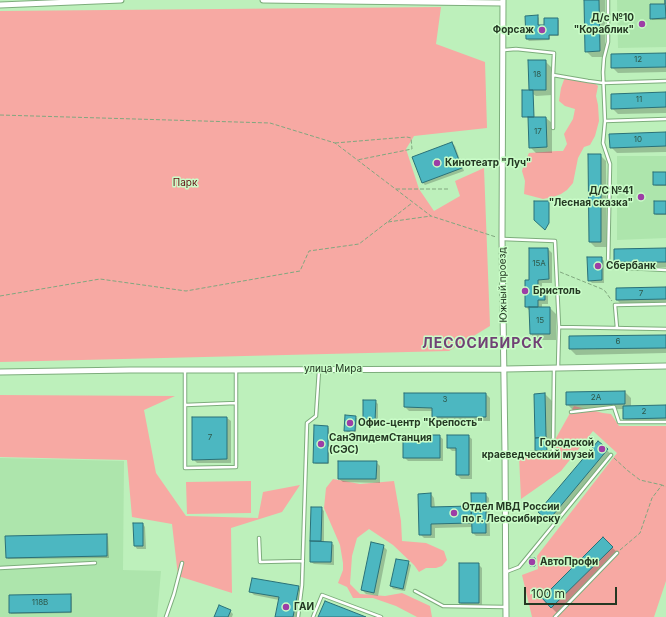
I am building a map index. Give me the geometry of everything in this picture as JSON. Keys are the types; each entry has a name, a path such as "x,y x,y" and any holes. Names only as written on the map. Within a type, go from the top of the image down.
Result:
{"street":[{"path":"0,5 121,0"},
{"path":"263,0 503,1"},
{"name":"Южный проезд","path":"503,1 502,239 505,369 506,617"},
{"name":"улица Мира","path":"0,372 130,370 505,369 666,366"}],"lane":[{"path":"608,0 608,42 604,58 603,72 605,121 603,143 610,164 608,267 666,270"},
{"path":"503,50 516,49 554,53 553,128"},
{"path":"553,75 603,83 666,81"},
{"path":"605,121 666,119"},
{"path":"502,239 555,241 559,327 553,452 505,454"},
{"path":"616,328 615,305 666,304"},
{"path":"559,327 666,329"},
{"path":"298,617 302,585 307,423 316,416 320,369"},
{"path":"185,370 185,468 236,467 236,370"},
{"path":"185,404 236,403"},
{"path":"571,412 614,407 618,422 666,422"},
{"path":"506,572 519,567 611,455"},
{"path":"259,538 260,562 303,561"},
{"path":"555,617 617,553"},
{"path":"0,568 95,563"},
{"path":"166,617 182,563"},
{"path":"415,591 443,606 506,607"},
{"path":"313,617 322,595 381,617"}],"path":[{"path":"0,115 270,122 335,143 432,216 502,239"},
{"path":"335,143 407,137 411,138 412,149 357,160"},
{"path":"396,189 448,189"},
{"path":"0,296 100,279 186,291 300,271 309,251 359,244 413,202"},
{"path":"387,222 432,216"},
{"path":"556,270 602,289 615,305"},
{"path":"611,455 626,470 640,480 666,487"},
{"path":"617,553 640,533 652,498 662,485"}],"shaded area":[{"name":"Д/с №10 \"Кораблик\"","path":"617,0 666,0 666,47 618,48"},
{"name":"Д/С №41 \"Лесная сказка\"","path":"617,156 666,156 666,238 617,240"},
{"path":"0,458 124,461 123,570 161,571 157,617 0,617"}],"green space":[{"name":"Парк","path":"441,7 436,44 485,62 487,128 414,136 406,149 419,189 434,211 460,196 455,181 484,168 490,326 449,351 0,362 0,11"},
{"path":"565,77 578,81 593,82 598,86 596,96 599,121 595,136 590,145 584,147 578,158 573,183 567,190 553,197 543,199 524,194 525,181 522,171 529,153 563,151 567,144 564,134 573,119 575,109 565,106 559,101 561,88"},
{"path":"0,395 175,396 144,410 156,473 186,516 258,518 263,492 300,485 282,512 231,528 232,593 178,576 172,524 132,517 127,460 0,457"},
{"path":"574,406 611,414 619,426 666,426 666,581 654,617 532,617 522,575 538,569 537,556 617,453 593,431 561,471 521,499 519,456 556,457 556,438"},
{"path":"333,479 360,484 394,481 401,521 402,541 426,543 444,551 447,560 442,566 436,568 426,568 419,572 414,565 393,545 369,529 357,538 352,556 350,584 360,594 385,596 402,593 430,606 432,617 417,617 396,606 373,598 353,598 347,587 338,583 343,570 340,545 324,508 326,488"},
{"path":"251,481 251,513 187,514 186,482"}],"building":[{"path":"584,0 599,0 600,51 585,52"},
{"path":"665,0 666,18 650,19 650,4 665,4"},
{"name":"Форсаж","path":"538,15 538,25 544,25 544,18 558,18 558,35 549,35 549,39 526,39 525,16"},
{"path":"666,53 666,67 611,68 611,54"},
{"path":"528,60 546,60 546,90 529,90"},
{"path":"522,90 533,90 534,117 522,117"},
{"path":"666,92 666,107 611,109 611,94"},
{"path":"528,117 546,117 547,147 529,148"},
{"path":"666,132 666,146 610,148 609,134"},
{"name":"Кинотеатр \"Луч\"","path":"452,142 462,168 422,183 412,157"},
{"path":"588,154 601,154 601,242 589,242"},
{"path":"653,172 666,172 666,185 653,185"},
{"path":"534,201 549,201 549,223 545,230 534,220"},
{"path":"654,201 666,201 666,214 654,214"},
{"path":"529,248 548,248 549,279 538,280 538,289 545,289 545,300 538,300 538,307 525,307 525,280 529,280"},
{"path":"666,248 666,262 614,262 614,249"},
{"path":"587,257 602,257 602,280 588,281"},
{"path":"666,287 666,299 616,300 616,288"},
{"path":"529,307 550,307 550,334 530,334"},
{"path":"666,335 666,348 569,349 569,336"},
{"path":"625,391 625,404 566,405 566,392"},
{"path":"404,393 486,393 486,417 432,417 432,408 404,407"},
{"path":"545,393 546,437 535,438 534,394"},
{"path":"363,400 376,400 375,421 363,421"},
{"path":"666,405 666,418 623,419 623,406"},
{"name":"Офис-центр \"Крепость\"","path":"345,415 356,416 355,431 344,431"},
{"path":"192,417 227,417 227,459 192,460"},
{"name":"СанЭпидемСтанция (СЭС)","path":"314,425 328,426 328,463 313,463"},
{"path":"403,435 440,435 440,458 403,458"},
{"path":"447,435 469,435 469,475 456,475 456,448 447,448"},
{"path":"546,437 547,451 535,451 535,438"},
{"path":"598,441 608,449 548,521 538,512"},
{"path":"338,461 377,461 376,479 338,479"},
{"path":"431,493 431,507 471,506 471,523 431,524 431,535 419,535 418,494"},
{"path":"471,493 486,493 486,533 472,533"},
{"path":"311,507 322,507 321,541 310,541"},
{"path":"133,523 143,523 143,546 134,546"},
{"path":"107,534 107,556 6,558 5,536"},
{"path":"603,537 613,547 551,608 542,598"},
{"path":"310,541 332,542 331,562 310,562"},
{"path":"371,542 384,545 374,593 361,590"},
{"name":"АвтоПрофи","path":"530,558 535,558 535,566 530,566"},
{"path":"396,559 409,561 403,589 390,586"},
{"path":"459,563 479,563 479,603 459,603"},
{"name":"ГАИ","path":"252,578 299,586 293,617 275,617 279,597 249,592"},
{"path":"71,594 71,612 9,613 9,595"},
{"path":"325,601 366,617 318,617"},
{"path":"219,605 231,610 228,617 214,617"}],"place":[{"name":"Д/с №10 \"Кораблик\"","path":"642,24"},
{"name":"Форсаж","path":"542,30"},
{"name":"Кинотеатр \"Луч\"","path":"437,163"},
{"name":"Д/С №41 \"Лесная сказка\"","path":"641,197"},
{"name":"Сбербанк","path":"598,266"},
{"name":"Бристоль","path":"525,291"},
{"name":"Офис-центр \"Крепость\"","path":"350,423"},
{"name":"СанЭпидемСтанция (СЭС)","path":"321,444"},
{"name":"Городской краеведческий музей","path":"602,449"},
{"name":"Отдел МВД России по г. Лесосибирску","path":"454,513"},
{"name":"АвтоПрофи","path":"532,562"},
{"name":"ГАИ","path":"286,607"}],"district":[{"name":"ЛЕСОСИБИРСК","path":"483,344"}]}
